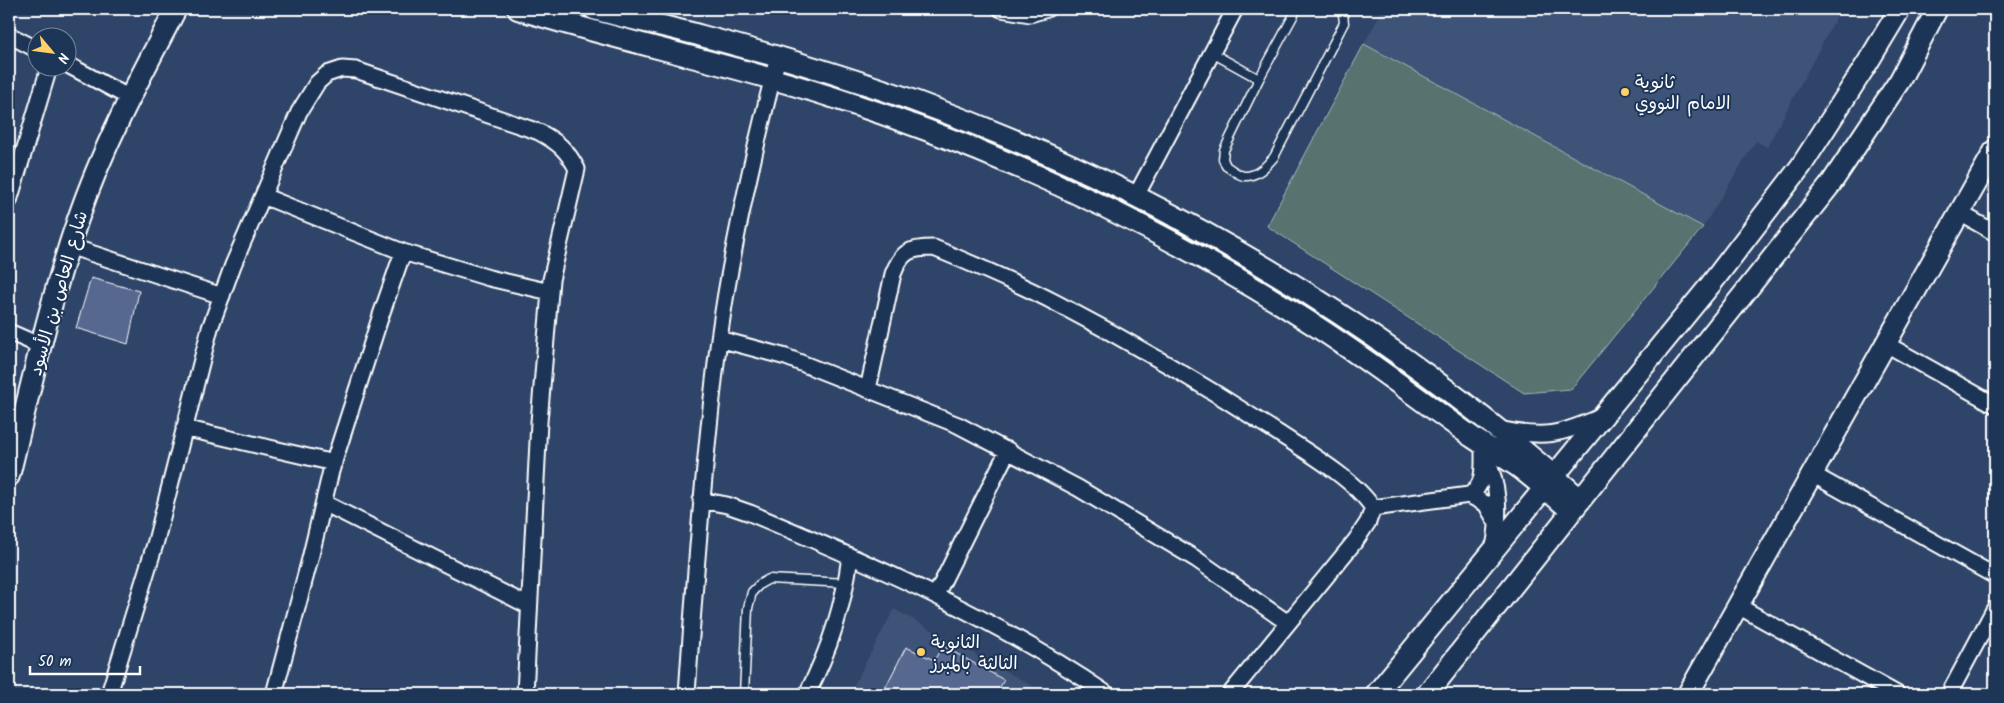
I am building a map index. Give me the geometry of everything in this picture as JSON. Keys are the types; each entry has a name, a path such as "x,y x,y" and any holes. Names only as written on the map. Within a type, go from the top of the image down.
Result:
{"street":[{"name":"شارع العاص بن الأسود","path":"9,476 54,292 78,217 130,98 176,9"},
{"path":"518,9 832,97 907,123 1046,178 1124,216 1251,286 1305,319 1409,389 1477,444 1549,482"},
{"path":"594,9 700,35 778,57 916,101 982,127 1136,196 1264,266 1419,368 1499,429 1549,482 1577,505"},
{"path":"1001,9 1030,14 1047,9"},
{"path":"1136,196 1235,9"},
{"path":"1376,694 1711,284 1801,166 1900,9"},
{"path":"1427,694 1830,185 1900,80 1937,9"},
{"path":"9,35 28,45"},
{"path":"687,694 700,500 719,339 742,209 778,57"},
{"path":"109,694 156,541 210,328 233,265 299,112 317,83 327,74 342,69 356,70 539,132 558,142 577,169 560,238 550,292 538,422 525,694"},
{"path":"78,70 130,98"},
{"path":"9,201 46,78"},
{"path":"1688,694 1995,150"},
{"path":"263,196 403,252 489,278 550,292"},
{"path":"1960,213 1995,233"},
{"path":"69,246 222,296"},
{"path":"868,389 893,274 899,259 907,252 920,248 934,248 1055,302 1230,402 1307,452 1353,486 1366,497 1372,508 1368,522 1356,540 1230,694"},
{"path":"274,694 334,463 403,252"},
{"path":"9,332 41,346"},
{"path":"719,339 786,357 958,425 1078,488 1196,559 1288,623"},
{"path":"1886,344 1995,405"},
{"path":"1499,429 1526,435 1547,435 1568,431 1603,417"},
{"path":"184,428 334,463"},
{"path":"1372,508 1469,495 1475,492 1480,484 1477,444"},
{"path":"1477,444 1495,479 1498,500 1498,525 1493,551"},
{"path":"936,595 1008,450"},
{"path":"1812,474 1995,576"},
{"path":"1469,495 1486,504 1498,525"},
{"path":"700,500 750,513 936,595 996,626 1108,694"},
{"path":"324,503 529,606"},
{"path":"807,694 825,660 839,616 847,583 850,556"},
{"path":"1738,606 1877,689 1897,694"},
{"path":"1949,694 1995,608"}],"lane":[{"path":"1297,9 1259,79 1224,150 1223,159 1226,166 1244,176 1256,173 1264,168 1274,157 1344,23 1343,14 1339,9"},
{"path":"1212,53 1259,79"},
{"path":"744,694 748,608 752,592 769,578 847,583"}],"shaded area":[{"name":"ثانوية الامام النووي","path":"1383,9 1828,9 1838,14 1767,147 1756,141 1703,227 1364,44"},
{"name":"الثانوية الثالثة بالمبرز","path":"894,609 1047,694 849,694"}],"green space":[{"path":"1364,44 1703,227 1571,389 1524,393 1267,226"}],"building":[{"path":"91,278 139,291 128,344 76,328"},
{"path":"943,646 1004,680 996,694 882,694 906,647 934,660"}],"place":[{"name":"ثانوية الامام النووي","path":"1625,92"},
{"name":"الثانوية الثالثة بالمبرز","path":"921,652"}]}
